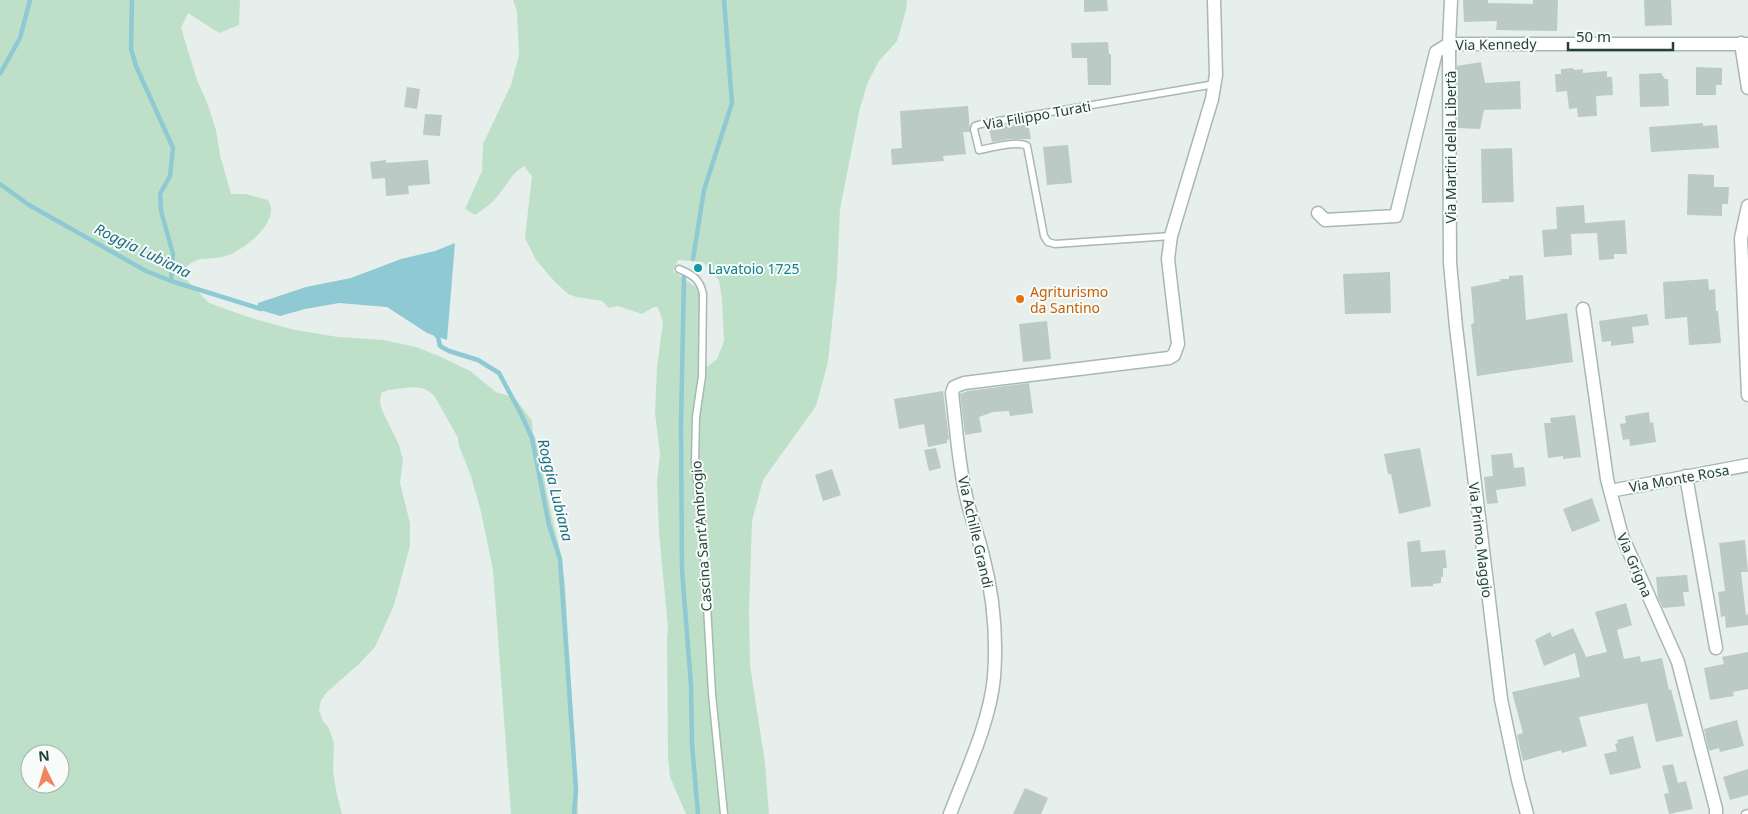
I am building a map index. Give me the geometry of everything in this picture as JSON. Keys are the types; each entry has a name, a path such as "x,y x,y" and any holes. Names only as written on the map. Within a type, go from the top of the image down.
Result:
{"street":[{"path":"1171,236 1212,99 1214,84 1214,0"},
{"name":"Via Martiri della Libertà","path":"1450,263 1449,44 1452,0"},
{"path":"1744,43 1748,88"},
{"name":"Via Kennedy","path":"1318,214 1325,220 1396,216 1436,52 1449,44 1744,43"},
{"path":"1748,206 1741,238 1748,395"},
{"name":"Via Achille Grandi","path":"950,814 988,711 994,678 993,619 988,580 984,558 965,491 952,393 954,387 964,382 1169,358 1174,354 1178,344 1168,259 1171,236"},
{"name":"Via Primo Maggio","path":"1450,263 1470,454 1501,699 1527,814"},
{"name":"Via Grigna","path":"1582,309 1610,490 1625,546 1678,662 1716,814"},
{"name":"Via Monte Rosa","path":"1610,490 1748,465"},
{"path":"1686,476 1716,648"}],"lane":[{"name":"Via Filippo Turati","path":"1171,236 1055,244 1048,242 1044,236 1027,146 1025,144 1016,144 979,150 974,129 975,126 981,124 1214,84"},
{"name":"Cascina Sant'Ambrogio","path":"680,269 689,273 701,283 703,294 702,376 696,417 695,463 703,534 712,694 724,814"}],"green space":[{"path":"0,0 240,0 239,25 219,33 188,13 181,28 197,80 216,130 220,155 231,194 246,194 268,200 271,211 260,233 245,246 229,255 195,261 181,274 209,303 251,318 295,330 338,337 383,340 416,347 439,356 470,371 496,392 515,398 532,421 533,433 537,442 561,556 565,584 578,814 511,814 493,570 481,512 458,438 435,397 425,389 414,387 388,390 381,393 380,403 399,445 403,460 400,483 410,523 410,546 394,605 375,647 327,692 321,700 319,710 323,721 329,728 334,743 333,771 342,814 0,814"},
{"path":"513,0 907,0 897,41 879,61 868,82 860,108 840,209 837,276 828,362 816,406 763,480 752,521 749,609 750,665 765,763 769,814 686,814 670,777 668,756 668,628 659,533 657,481 660,454 655,413 657,367 663,322 658,307 654,307 642,314 618,306 609,308 602,301 568,294 555,282 536,260 525,238 532,176 524,166 513,175 497,197 485,208 475,215 465,209 482,171 483,144 511,85 519,55 517,12","holes":["678,260 703,262 719,280 724,341 717,359 707,367 699,320 699,294 696,287 673,271"]}],"water":[{"path":"455,243 447,340 427,333 387,307 339,303 280,316 257,309 258,303 306,287 351,278 401,259 435,251"}],"building":[{"path":"1084,0 1107,0 1108,11 1084,12"},
{"path":"1463,0 1488,0 1488,3 1533,4 1533,0 1558,0 1557,31 1496,30 1497,21 1464,22"},
{"path":"1644,0 1671,0 1672,25 1645,26"},
{"path":"1108,42 1109,54 1111,54 1111,85 1088,85 1087,58 1072,58 1071,43"},
{"path":"1481,62 1485,83 1520,81 1521,109 1484,110 1480,129 1458,128 1457,66"},
{"path":"1696,67 1722,68 1722,85 1716,85 1716,95 1696,95"},
{"path":"1573,68 1574,70 1583,69 1583,73 1607,71 1607,77 1612,77 1613,95 1596,96 1597,116 1578,117 1577,108 1569,109 1567,91 1556,92 1555,74 1561,74 1561,69"},
{"path":"1661,73 1665,79 1668,79 1669,106 1640,107 1639,74"},
{"path":"407,87 420,89 417,109 404,107"},
{"path":"968,106 970,132 963,132 966,154 943,156 944,161 892,165 891,149 902,148 900,111"},
{"path":"425,114 442,115 440,136 423,135"},
{"path":"1028,122 1031,139 1010,139 992,142 989,129"},
{"path":"1703,123 1703,126 1717,125 1719,148 1651,152 1649,127"},
{"path":"1068,145 1072,183 1047,185 1043,147"},
{"path":"1512,148 1514,202 1482,203 1481,149"},
{"path":"386,160 386,163 428,160 430,184 408,186 409,194 386,196 385,178 372,179 370,162"},
{"path":"1688,174 1714,175 1714,187 1729,187 1728,204 1722,204 1722,216 1687,215"},
{"path":"1584,205 1585,223 1625,220 1627,254 1614,254 1614,259 1599,260 1597,233 1571,234 1572,255 1544,257 1542,230 1557,229 1556,207"},
{"path":"1390,272 1391,313 1345,314 1343,274"},
{"path":"1523,275 1526,320 1567,313 1573,362 1477,376 1471,324 1474,323 1471,287 1501,281 1500,279 1509,279 1509,276"},
{"path":"1708,279 1709,290 1715,289 1721,343 1689,345 1687,317 1665,319 1663,282"},
{"path":"1647,314 1649,325 1632,327 1634,343 1611,346 1611,341 1602,342 1599,321"},
{"path":"1047,321 1051,359 1023,362 1019,324"},
{"path":"1029,383 1033,413 1010,416 1009,411 993,412 979,417 982,432 965,435 960,394 968,391"},
{"path":"943,391 949,439 947,443 928,447 924,424 899,429 894,399"},
{"path":"1649,412 1650,423 1653,422 1656,442 1630,446 1629,439 1623,440 1620,424 1626,423 1625,416"},
{"path":"1575,415 1581,457 1563,459 1563,456 1548,458 1544,423 1551,423 1550,418"},
{"path":"936,448 941,468 929,471 924,450"},
{"path":"1420,448 1431,506 1399,514 1391,474 1388,474 1384,454"},
{"path":"1512,453 1514,468 1524,467 1526,486 1496,490 1498,503 1487,504 1484,477 1493,476 1491,455"},
{"path":"832,469 841,495 823,501 815,475"},
{"path":"1592,498 1600,521 1572,532 1563,509"},
{"path":"1420,540 1421,552 1445,550 1447,568 1443,568 1441,583 1433,584 1433,586 1411,587 1407,542"},
{"path":"1745,540 1748,572 1741,572 1748,625 1726,628 1725,616 1721,617 1718,592 1725,591 1719,543"},
{"path":"1687,575 1689,592 1683,592 1685,606 1663,608 1658,598 1656,577"},
{"path":"1626,603 1632,625 1617,630 1624,659 1640,656 1641,662 1662,658 1669,690 1671,689 1683,736 1656,742 1647,703 1579,717 1587,746 1562,753 1561,750 1523,761 1517,735 1523,733 1512,692 1580,677 1575,653 1544,666 1535,640 1550,632 1552,637 1573,628 1586,657 1607,652 1595,612"},
{"path":"1748,652 1748,689 1733,692 1734,696 1710,700 1704,668 1724,664 1722,657"},
{"path":"1737,720 1744,746 1720,752 1719,748 1709,751 1704,729"},
{"path":"1633,736 1641,768 1610,775 1604,754 1617,751 1615,744 1618,743 1617,740"},
{"path":"1673,764 1678,783 1686,781 1693,809 1669,814 1664,794 1669,793 1662,766"},
{"path":"1748,769 1748,795 1730,800 1723,777"},
{"path":"1025,788 1048,798 1041,814 1013,814"}],"waterway":[{"path":"0,74 20,38 30,0"},
{"path":"132,0 131,49 136,66 173,148 170,176 160,194 161,211 173,254 171,281"},
{"path":"693,259 704,190 732,103 724,0"},
{"name":"Roggia Lubiana","path":"0,184 29,205 146,271 171,281 261,309"},
{"path":"684,276 681,425 682,570 698,814"},
{"name":"Roggia Lubiana","path":"435,334 438,337 440,346 449,351 478,360 499,373 532,438 549,525 560,559 576,790 574,814"}],"place":[{"name":"Lavatoio 1725","path":"698,268"},
{"name":"Agriturismo da Santino","path":"1020,299"}]}
